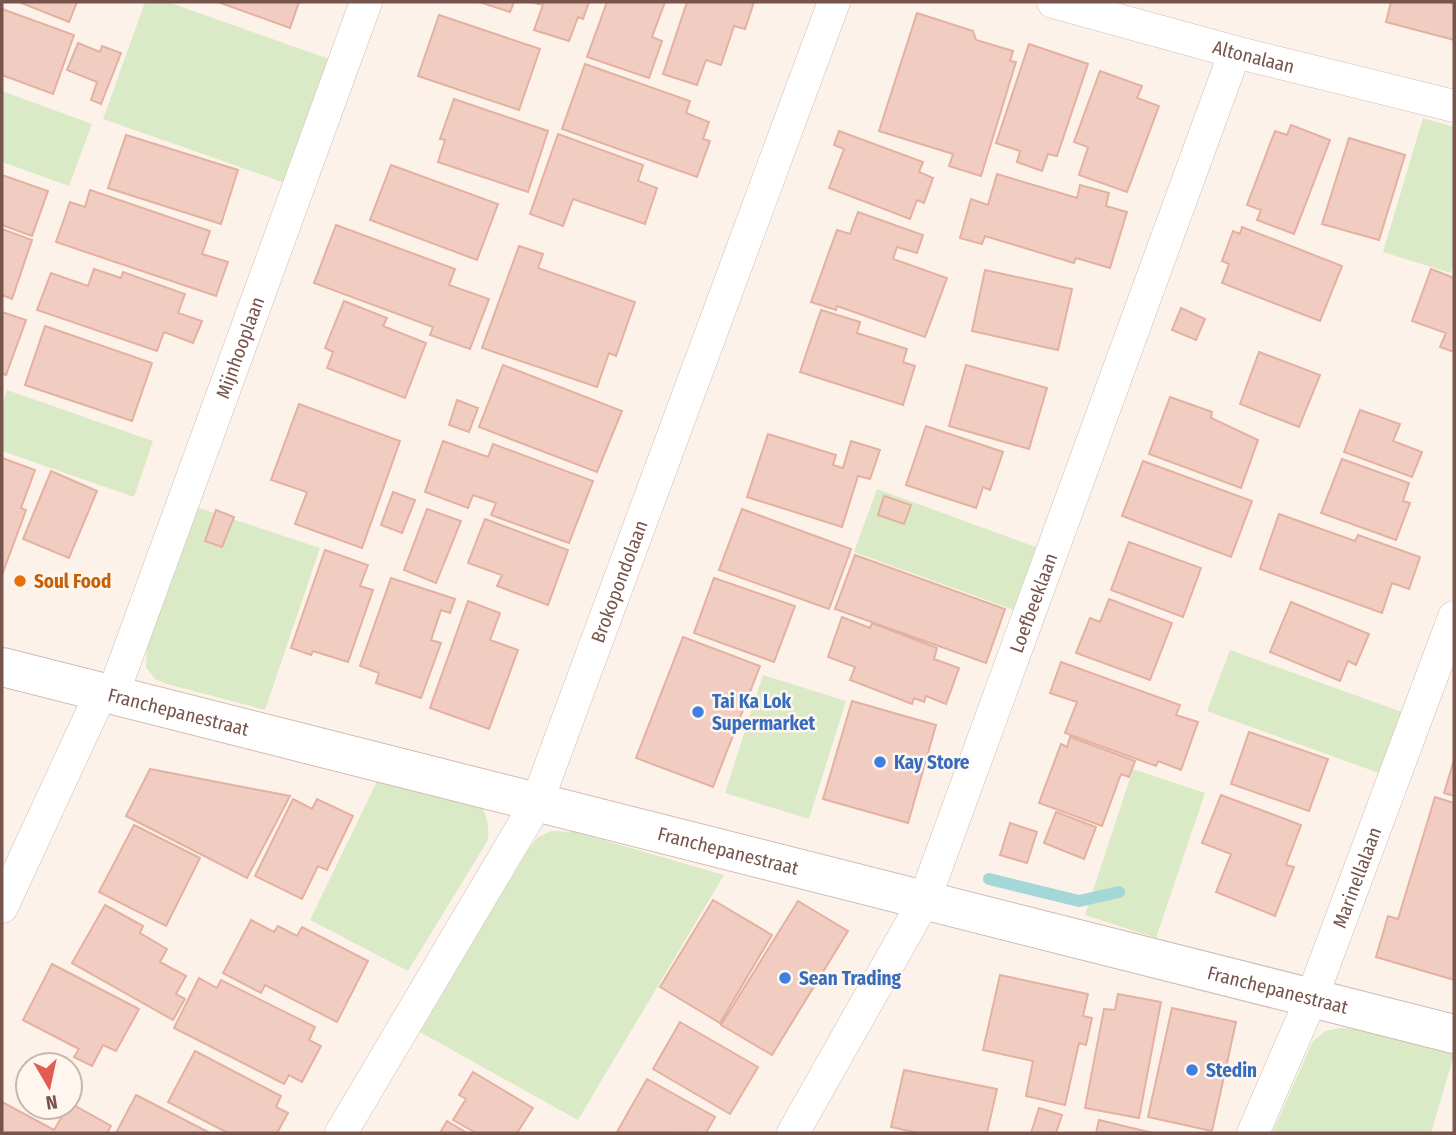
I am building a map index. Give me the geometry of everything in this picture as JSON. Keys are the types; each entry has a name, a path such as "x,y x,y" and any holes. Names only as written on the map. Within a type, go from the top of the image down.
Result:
{"street":[{"name":"Mijnhooplaan","path":"2,908 107,692 366,2"},
{"name":"Brokopondolaan","path":"341,1133 537,802 834,2"},
{"name":"Altonalaan","path":"1053,2 1235,52 1454,106"},
{"name":"Loefbeeklaan","path":"793,1133 924,901 1235,52"},
{"name":"Marinellalaan","path":"1253,1133 1312,997 1454,617"},
{"name":"Franchepanestraat","path":"2,667 1454,1034"}],"green space":[{"path":"145,2 168,2 329,59 285,183 103,119"},
{"path":"2,91 92,124 69,186 2,162"},
{"path":"1423,118 1454,127 1454,262 1451,273 1383,252"},
{"path":"7,390 153,441 134,497 2,451 2,404"},
{"path":"877,489 1036,547 1014,610 854,552"},
{"path":"196,507 320,548 265,710 167,684 155,679 146,667 147,647"},
{"path":"1230,650 1402,712 1379,773 1207,711"},
{"path":"763,675 846,701 809,819 725,793"},
{"path":"1133,769 1205,793 1156,938 1085,915"},
{"path":"379,777 480,806 487,822 488,840 408,971 310,920"},
{"path":"551,831 575,832 724,875 578,1120 420,1032 529,848 538,837"},
{"path":"1340,1028 1373,1030 1454,1055 1431,1133 1272,1133 1313,1041 1326,1031"}],"building":[{"path":"19,2 77,2 69,22"},
{"path":"218,2 299,2 290,28"},
{"path":"479,2 514,2 510,12"},
{"path":"531,2 589,2 583,19 578,17 569,41 534,30 543,5"},
{"path":"607,2 665,2 652,37 662,41 649,78 587,57"},
{"path":"687,2 754,2 745,29 734,26 721,65 706,60 697,85 663,74"},
{"path":"1391,2 1454,2 1454,40 1386,22"},
{"path":"2,9 74,35 53,94 2,75"},
{"path":"917,13 973,31 976,40 1013,51 1010,61 1016,62 981,176 949,166 953,154 879,131"},
{"path":"439,15 540,49 519,110 418,76"},
{"path":"78,43 100,52 102,46 121,53 101,104 91,100 97,82 67,70"},
{"path":"1029,44 1088,64 1057,156 1048,154 1042,171 1017,162 1020,151 996,143"},
{"path":"585,64 690,101 686,113 709,122 703,139 710,141 697,177 562,129"},
{"path":"1100,71 1142,86 1137,98 1159,106 1127,192 1079,175 1088,147 1074,142"},
{"path":"454,99 548,131 528,192 438,162 445,140 440,139"},
{"path":"1291,125 1330,140 1294,234 1257,220 1261,210 1247,205 1275,131 1287,135"},
{"path":"839,131 923,162 919,172 933,178 924,203 917,200 910,219 829,188 844,149 834,145"},
{"path":"558,134 643,165 638,181 657,188 645,224 573,199 563,226 530,214"},
{"path":"126,135 238,170 221,224 108,188"},
{"path":"1349,138 1405,155 1379,240 1322,224"},
{"path":"391,165 498,204 477,260 370,220"},
{"path":"997,174 1077,198 1080,185 1109,193 1106,206 1127,212 1110,268 1076,258 1074,263 985,236 982,244 960,238 971,199 988,205"},
{"path":"2,175 48,191 32,236 2,225"},
{"path":"90,190 210,231 202,254 228,262 216,296 56,242 70,202 85,207"},
{"path":"858,212 923,235 917,253 897,247 893,259 947,278 925,337 837,306 836,310 811,302 837,230 850,234"},
{"path":"336,225 455,269 449,285 489,299 470,349 430,335 433,327 314,283"},
{"path":"1242,227 1342,266 1320,321 1222,283 1229,264 1222,261 1233,231 1240,234"},
{"path":"2,229 32,240 12,299 2,295"},
{"path":"519,246 543,254 538,268 635,302 616,356 609,353 597,387 482,348"},
{"path":"94,269 121,278 123,272 185,294 178,313 202,321 193,343 164,332 157,351 37,310 51,273 88,286"},
{"path":"1431,269 1454,278 1454,352 1440,347 1446,333 1412,321"},
{"path":"985,270 1072,289 1058,350 972,331"},
{"path":"344,301 387,318 383,326 426,343 405,398 327,368 333,352 325,348"},
{"path":"1181,308 1205,319 1196,340 1172,330"},
{"path":"821,310 860,322 857,333 907,349 903,362 915,366 903,405 800,372"},
{"path":"2,312 26,320 6,375 2,373"},
{"path":"45,326 152,363 132,421 25,385"},
{"path":"1259,352 1320,375 1299,427 1240,404"},
{"path":"503,365 622,411 597,472 479,427"},
{"path":"966,365 1047,388 1029,449 949,426"},
{"path":"1170,397 1212,412 1211,418 1258,440 1241,488 1149,454"},
{"path":"457,400 478,408 469,432 449,425"},
{"path":"299,404 400,441 362,548 295,524 307,492 271,480"},
{"path":"1360,410 1400,424 1393,441 1422,452 1412,477 1344,452"},
{"path":"926,426 1003,452 990,490 983,487 976,508 906,485"},
{"path":"768,434 836,455 833,465 843,468 851,441 880,450 870,479 858,476 842,527 747,497"},
{"path":"443,441 488,457 493,444 593,481 569,543 491,515 496,503 473,495 468,508 425,492"},
{"path":"2,458 35,470 21,508 26,510 2,575"},
{"path":"1342,459 1409,483 1403,501 1410,503 1396,540 1321,513"},
{"path":"1143,461 1252,501 1231,557 1122,516"},
{"path":"51,471 97,491 69,558 23,539"},
{"path":"393,492 415,500 402,533 381,525"},
{"path":"884,496 911,505 904,524 878,515"},
{"path":"427,509 461,521 436,583 404,570"},
{"path":"742,509 851,549 829,609 719,570"},
{"path":"216,510 234,517 222,547 205,541"},
{"path":"1279,514 1355,541 1358,535 1420,557 1409,589 1392,583 1382,613 1260,569"},
{"path":"485,519 568,550 548,605 497,586 502,575 468,563"},
{"path":"1129,542 1201,568 1183,617 1111,590"},
{"path":"325,550 368,565 360,586 373,590 348,662 313,651 311,655 291,648"},
{"path":"855,555 1005,609 986,663 835,609"},
{"path":"391,578 455,599 450,613 441,610 431,640 441,643 421,698 376,683 379,673 360,666"},
{"path":"714,578 795,606 774,662 694,633"},
{"path":"1109,599 1172,623 1150,680 1076,653 1090,618 1100,622"},
{"path":"468,601 500,613 490,640 518,650 489,729 430,708"},
{"path":"1291,602 1369,634 1356,665 1348,661 1340,681 1270,652"},
{"path":"842,617 870,628 872,623 937,648 934,659 959,668 946,704 926,696 924,702 914,698 912,704 850,680 855,667 828,657"},
{"name":"Tai Ka Lok Supermarket","path":"683,637 760,666 713,787 636,758"},
{"path":"1061,662 1180,705 1176,715 1198,722 1181,770 1158,761 1156,766 1065,733 1077,702 1050,693"},
{"name":"Kay Store","path":"852,701 936,725 908,823 823,799"},
{"path":"1249,732 1328,759 1309,811 1231,784"},
{"path":"1070,737 1135,761 1129,777 1121,774 1102,826 1039,803 1061,744 1067,747"},
{"path":"1454,760 1454,796 1444,793"},
{"path":"150,769 290,796 247,878 126,816"},
{"path":"1221,795 1301,825 1286,865 1294,867 1275,916 1216,892 1231,854 1202,843"},
{"path":"1435,797 1454,803 1454,980 1376,957 1388,916 1398,919"},
{"path":"293,799 312,809 317,799 353,816 327,870 318,866 302,899 255,876"},
{"path":"1056,812 1096,827 1084,859 1044,843"},
{"path":"1010,823 1037,832 1027,863 1000,855"},
{"path":"134,825 200,858 166,926 99,892"},
{"name":"Sean Trading","path":"713,900 772,935 720,1023 660,987"},
{"name":"Sean Trading","path":"798,901 848,931 772,1055 721,1025"},
{"path":"105,905 143,926 140,933 167,949 160,962 186,976 176,994 185,999 173,1020 72,963"},
{"path":"251,920 274,932 278,926 297,936 302,927 368,961 337,1022 265,985 261,993 223,973"},
{"path":"52,964 139,1009 116,1051 103,1045 92,1066 84,1062 84,1051 78,1051 79,1049 23,1020"},
{"path":"1000,975 1088,994 1083,1016 1092,1018 1086,1045 1079,1043 1065,1105 1026,1096 1033,1061 983,1050"},
{"path":"199,978 217,988 221,980 315,1027 309,1040 321,1046 302,1082 289,1075 284,1084 174,1028"},
{"path":"1118,994 1161,1002 1139,1118 1085,1108 1104,1009 1115,1010"},
{"name":"Stedin","path":"1172,1008 1236,1022 1212,1131 1148,1117"},
{"path":"680,1022 758,1067 730,1114 653,1069"},
{"path":"195,1051 281,1096 276,1107 288,1113 277,1133 228,1133 168,1102"},
{"path":"904,1070 997,1089 987,1133 918,1133 891,1127"},
{"path":"473,1072 533,1108 517,1133 476,1133 453,1120 466,1099 459,1095"},
{"path":"647,1079 715,1117 706,1133 617,1132"},
{"path":"136,1095 210,1133 116,1133"},
{"path":"2,1102 14,1108 14,1121 37,1121 54,1130 59,1121 84,1121 84,1111 111,1126 107,1133 2,1133"},
{"path":"1039,1108 1062,1115 1056,1133 1031,1133"},
{"path":"1099,1120 1153,1133 1096,1133"},
{"path":"447,1121 467,1133 440,1133"}],"waterway":[{"path":"989,879 1079,901 1119,892"}],"place":[{"name":"Soul Food","path":"20,581"},
{"name":"Tai Ka Lok Supermarket","path":"698,712"},
{"name":"Kay Store","path":"880,762"},
{"name":"Sean Trading","path":"785,978"},
{"name":"Stedin","path":"1192,1070"}]}
